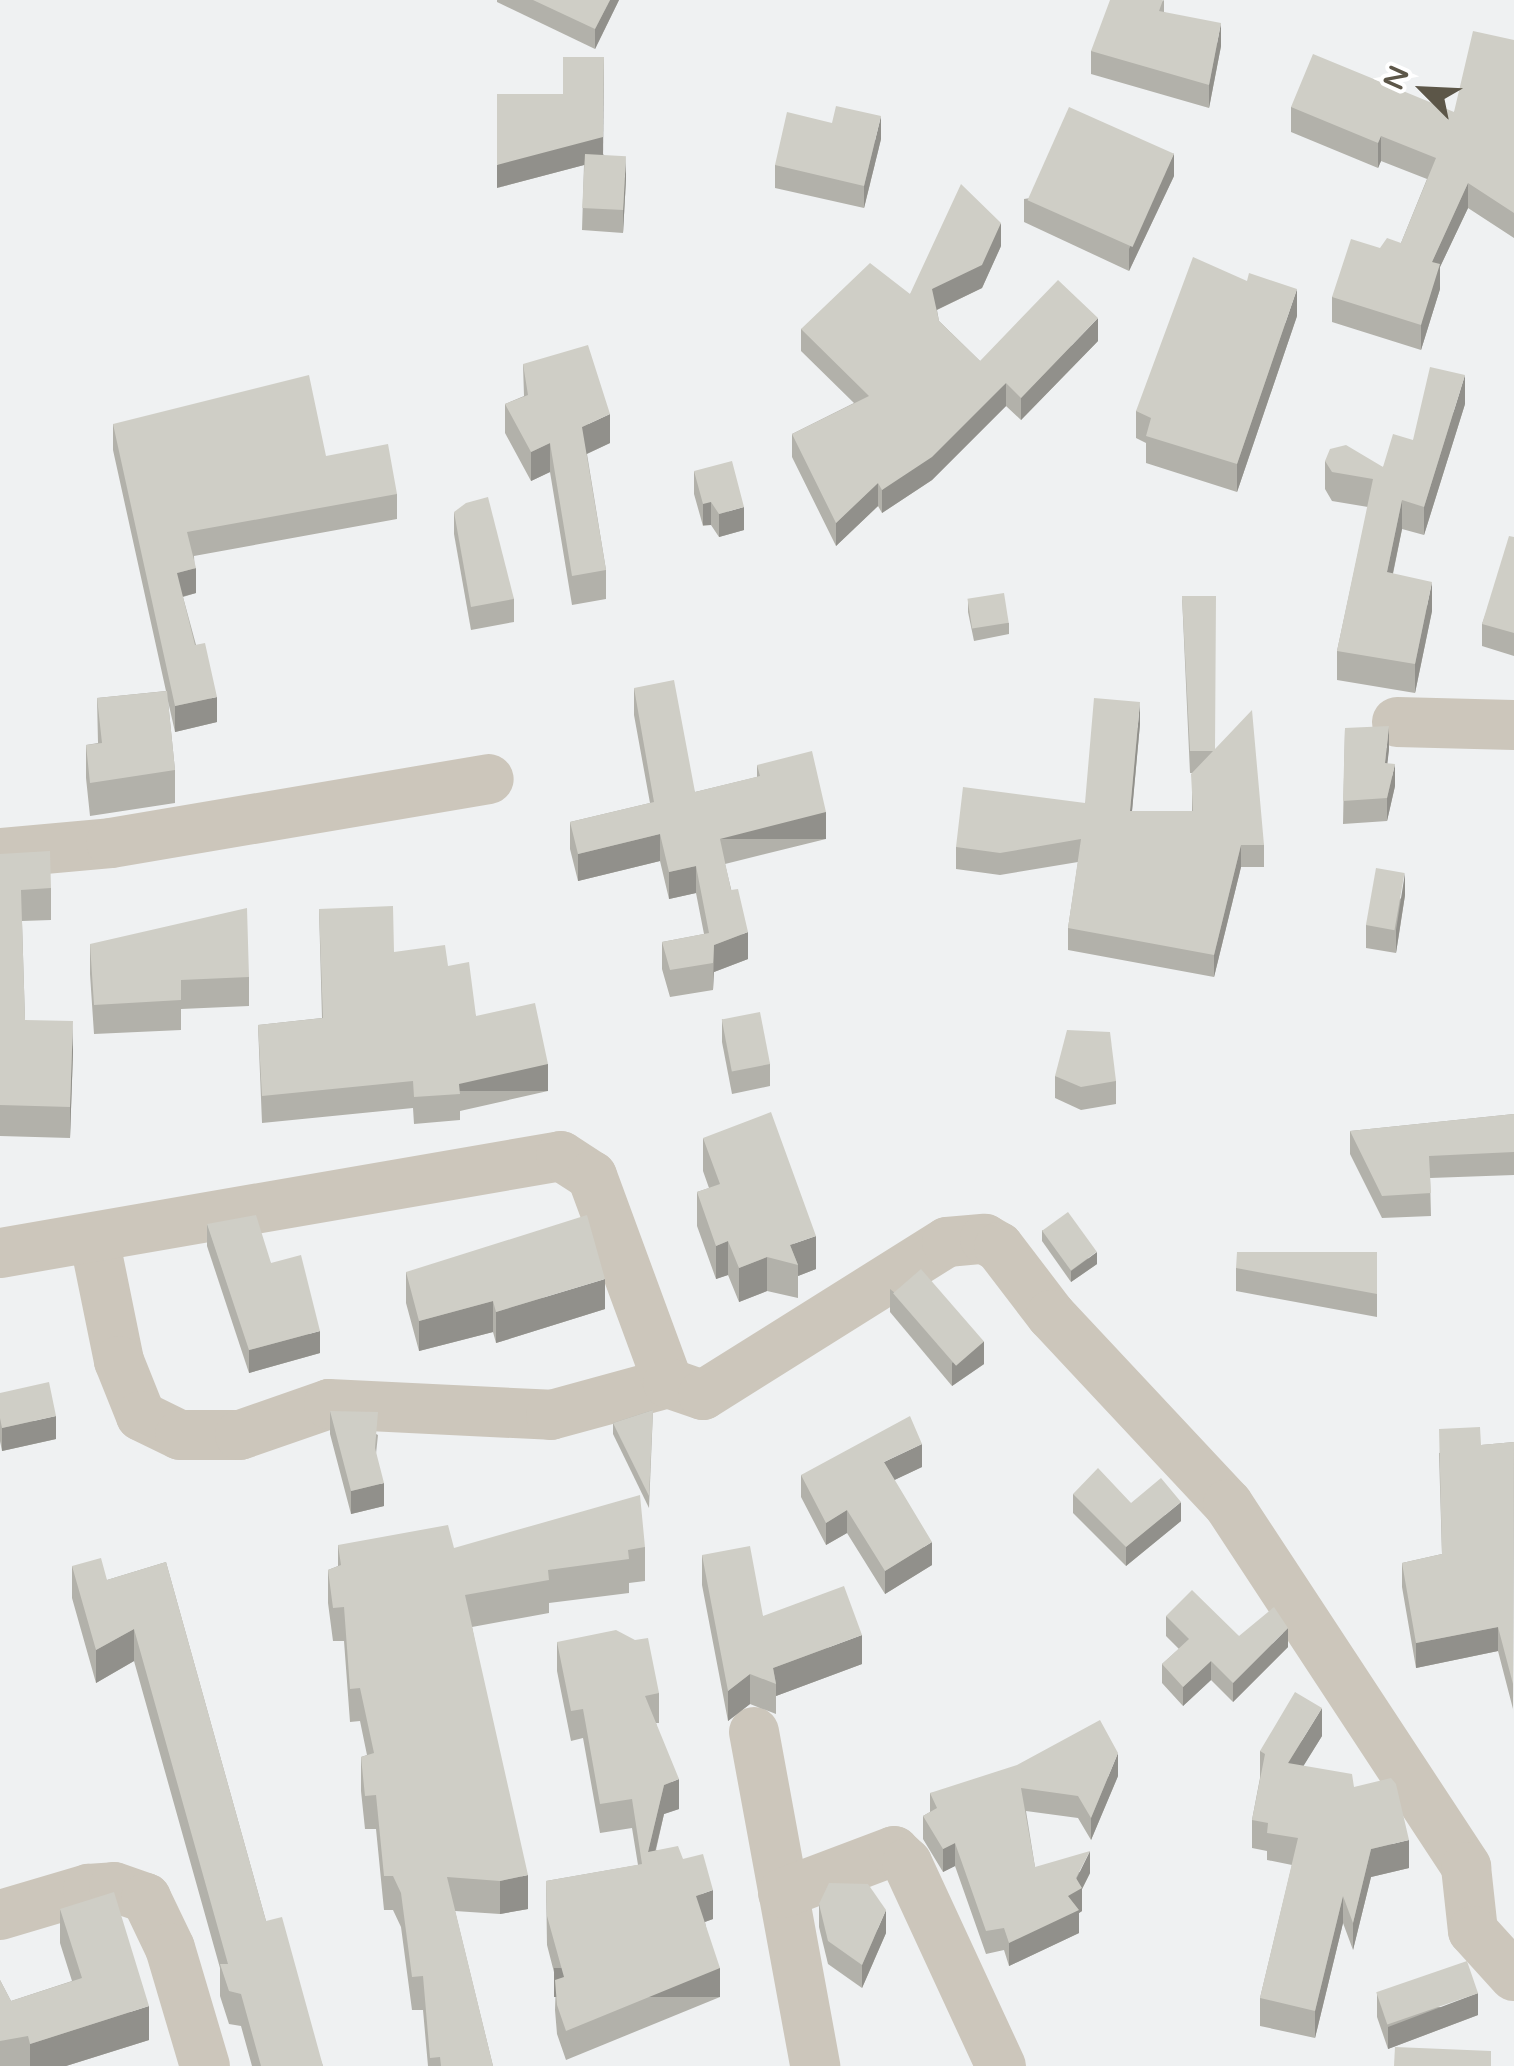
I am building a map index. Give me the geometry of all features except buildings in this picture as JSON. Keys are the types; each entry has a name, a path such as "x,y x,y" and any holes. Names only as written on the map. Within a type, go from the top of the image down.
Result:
{"street":[{"path":"1397,722 1514,726"},
{"path":"0,853 111,843 489,779"},
{"path":"0,1253 562,1156 592,1176 668,1383"},
{"path":"94,1238 119,1362 140,1416 180,1435 240,1435 329,1404 550,1415 668,1383 702,1395 947,1242 977,1237 999,1247 1051,1315 1228,1504 1466,1868 1473,1931 1514,1976"},
{"path":"754,1732 813,2066"},
{"path":"784,1893 894,1851 907,1863 1001,2066"},
{"path":"0,1915 88,1889 114,1887 146,1898 170,1948 205,2066"}]}
